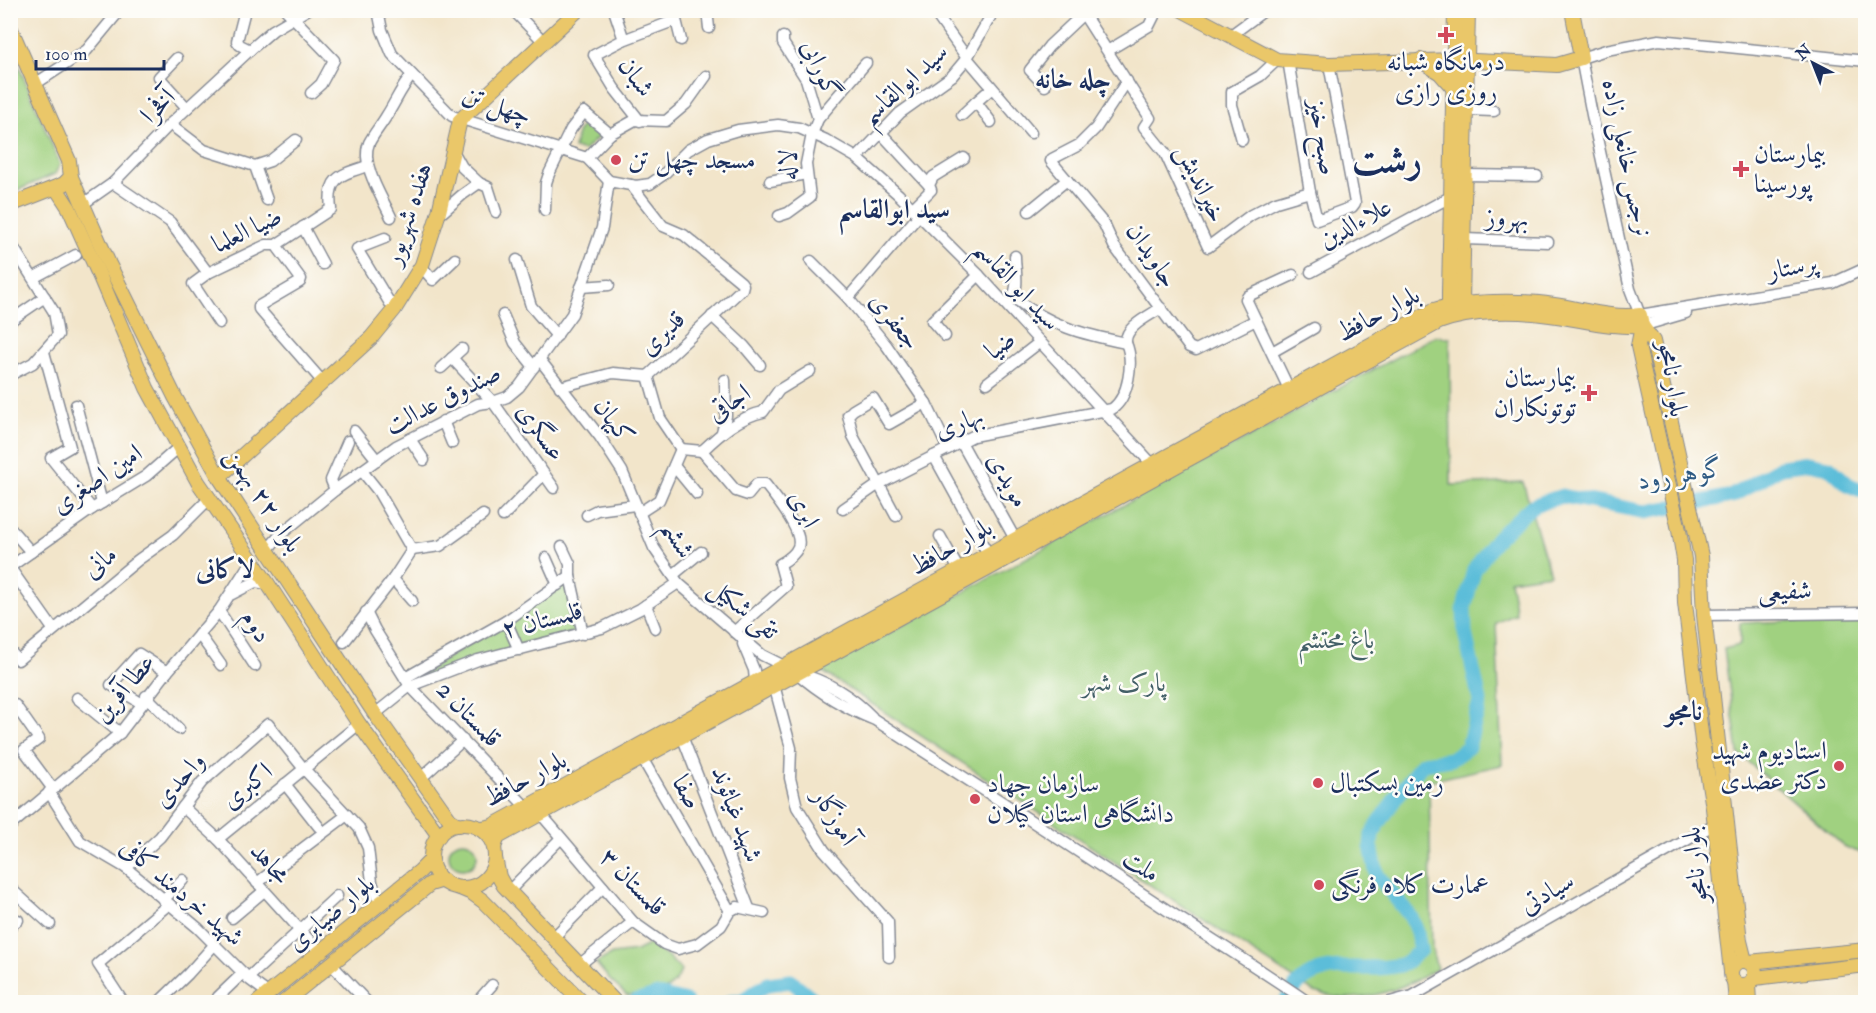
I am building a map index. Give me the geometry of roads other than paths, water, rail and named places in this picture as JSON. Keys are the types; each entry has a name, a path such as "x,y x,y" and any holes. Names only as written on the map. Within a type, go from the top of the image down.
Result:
{"main road":[{"path":"460,120 578,10"},
{"path":"1182,10 1282,60 1329,64 1460,60 1557,65 1581,58"},
{"name":"بلوار حافظ","path":"477,827 492,826 755,681 946,585 959,570 1016,539 1439,322 1455,308 1464,239 1466,110 1455,10"},
{"name":"بلوار حافظ","path":"1455,308 1452,196 1454,89 1468,10"},
{"name":"نرجس خانعلی زاده","path":"1572,10 1581,58"},
{"name":"بلوار ۲۲ بهمن","path":"10,27 69,161 71,177 109,264 219,477 375,714 450,820 458,825"},
{"path":"1420,60 1440,73 1454,89"},
{"name":"هفده شهریور","path":"219,477 371,338 394,310 421,266 438,216 460,120"},
{"path":"10,205 56,188 71,177"},
{"name":"بلوار ۲۲ بهمن","path":"56,188 66,202 147,388 179,447 359,724 439,836"},
{"path":"66,202 65,196 75,191 81,200"},
{"name":"بلوار حافظ","path":"494,851 498,837 797,673 946,585 1156,469 1290,389 1434,310 1551,304 1641,321"},
{"name":"بلوار نامجو","path":"1641,321 1653,341 1701,556 1704,615 1729,898 1732,976 1736,1002"},
{"name":"بلوار نامجو","path":"1641,321 1638,346 1684,560 1685,603 1715,824 1729,898 1747,962"},
{"path":"123,329 138,322"},
{"path":"1672,497 1689,495"},
{"path":"252,560 267,550"},
{"path":"784,666 797,673"},
{"path":"359,724 375,714"},
{"path":"577,998 483,901 472,893 449,883 434,869 433,845 447,828 458,825 477,827 488,835 499,877 509,891 615,1002"},
{"path":"449,883 469,887 481,882 491,871 494,851"},
{"name":"بلوار ضیابری","path":"263,998 420,872 432,859"},
{"name":"بلوار ضیابری","path":"284,1002 430,884 449,883"},
{"path":"536,955 553,938"},
{"path":"1866,950 1736,964 1732,976 1739,985 1820,969 1866,965"},
{"path":"1820,954 1820,969"},
{"path":"1747,962 1755,969 1749,1002"}],"street":[{"path":"35,84 87,50 120,10"},
{"path":"240,47 237,41 238,32 245,10"},
{"name":"آفخرا","path":"81,200 113,183 187,108 240,47 273,30 290,14 307,10"},
{"name":"چهل تن","path":"378,10 382,30 392,54 445,110 460,120 587,158"},
{"path":"513,10 543,41"},
{"name":"شبان","path":"614,10 624,37 622,40"},
{"path":"707,10 710,28"},
{"path":"933,10 967,58 1031,133"},
{"name":"سید ابوالقاسم","path":"857,158 900,113 952,76 967,58 994,10"},
{"path":"1108,50 1149,26 1157,10"},
{"path":"1231,35 1265,10"},
{"path":"1045,86 1030,70 1049,46 1082,12"},
{"name":"خیراندیش","path":"1082,12 1150,117 1144,127 1165,153 1208,247 1251,215 1276,202 1310,192"},
{"path":"290,14 334,60 321,84 311,93"},
{"name":"شبان","path":"640,121 614,88 594,55 622,40 676,20 681,40"},
{"name":"گورابی","path":"783,37 785,47 806,79 818,119"},
{"path":"1581,58 1659,40 1866,62"},
{"path":"177,58 159,77 187,108"},
{"name":"نرجس خانعلی زاده","path":"1581,58 1630,289 1641,321"},
{"path":"1242,140 1232,105 1232,92 1282,60"},
{"name":"صبح خیز","path":"1282,60 1317,220 1354,205 1329,64"},
{"name":"لاله","path":"780,216 788,213 810,196 806,164 812,134 818,119 866,63"},
{"path":"391,217 367,166 366,153 368,144 397,95 412,75"},
{"path":"609,181 587,158 610,134 635,120 666,121 686,104 706,76"},
{"name":"جاویدان","path":"1127,81 1096,128 1078,145 1051,161 1104,224 1114,246 1189,347 1196,350 1256,320"},
{"path":"962,115 992,88"},
{"path":"976,102 991,122"},
{"path":"1466,110 1494,111"},
{"path":"545,210 546,183 549,174 572,129 584,112 610,134"},
{"path":"170,124 204,150 255,166 270,161 296,140"},
{"name":"سید ابو القاسم","path":"609,181 631,185 650,184 663,175 688,150 708,139 738,130 778,125 799,128 812,134 857,158 916,212 979,275 1010,301 1040,342 1156,469"},
{"path":"881,133 929,185 933,177 964,158"},
{"path":"453,151 462,167 479,183 488,187 496,212"},
{"path":"255,166 267,200"},
{"name":"ضیا العلما","path":"113,183 170,222 208,273 266,245 276,245 331,209 329,191 338,179 367,166"},
{"path":"770,181 806,174"},
{"path":"1465,175 1538,176"},
{"path":"1029,211 1067,180"},
{"name":"صندوق عدالت","path":"267,550 281,534 335,490 377,460 443,421 478,404 507,397 519,387 572,314 602,228 609,181"},
{"path":"438,216 479,183"},
{"name":"قدیری","path":"560,387 613,373 648,376 742,288 743,285 684,235 663,226 631,185"},
{"name":"جعفری","path":"929,185 931,190 916,212 848,298 886,346 926,403 948,449"},
{"name":"علاءالدین","path":"1311,272 1452,196"},
{"path":"303,227 324,264"},
{"path":"385,238 357,249 394,310"},
{"name":"بهروز","path":"1464,239 1548,242"},
{"path":"10,242 54,312 58,335 33,363 10,375"},
{"path":"276,245 301,279 300,282 259,306 259,309 322,381"},
{"path":"33,278 76,255"},
{"path":"1015,256 1016,289 1010,301 1081,334 1126,343"},
{"path":"421,266 433,280 455,259"},
{"path":"517,260 531,306 557,336"},
{"path":"811,261 848,298"},
{"name":"پرستار","path":"1641,321 1724,301 1833,282 1866,268"},
{"path":"208,273 193,284 219,323"},
{"path":"945,336 932,321 979,275"},
{"path":"1290,389 1246,299 1293,275"},
{"path":"581,287 609,285"},
{"path":"10,321 45,297"},
{"path":"1103,410 1112,409 1123,398 1128,381 1130,350 1125,338 1131,328 1161,308"},
{"name":"کیهان","path":"503,315 515,343 560,387 600,437 622,471 638,511"},
{"path":"712,316 744,346 760,365"},
{"path":"1272,352 1314,328"},
{"name":"ضیا","path":"987,383 1040,342"},
{"path":"441,368 462,348"},
{"path":"44,352 70,447 51,458 97,506"},
{"name":"عسگری","path":"452,358 493,402 554,488"},
{"name":"اجاقی","path":"702,451 722,432 753,414 764,412 779,390 810,371"},
{"path":"587,515 597,510 638,511 659,500 674,466 681,449 660,418 648,376"},
{"path":"722,432 726,416 725,380"},
{"path":"896,516 853,436 848,415 858,406 873,398 889,424 926,403"},
{"path":"76,405 97,506"},
{"name":"بهاری","path":"843,509 879,484 973,436 1103,410"},
{"path":"443,421 452,443"},
{"path":"354,431 377,460"},
{"path":"410,439 424,460"},
{"path":"335,490 332,480 348,441"},
{"name":"مویدی","path":"961,442 1016,539"},
{"name":"امین اصغری","path":"10,568 97,506 146,476 179,447"},
{"name":"اجاقی","path":"681,449 702,451 736,491 748,495 757,484 765,484"},
{"path":"934,456 988,554"},
{"path":"674,466 697,494"},
{"path":"362,471 378,491 412,550"},
{"path":"503,516 543,475"},
{"name":"ابری","path":"736,634 786,586 780,564 798,548 799,540 794,527 765,484"},
{"name":"مانی","path":"10,651 18,660 138,560 173,535 210,498"},
{"name":"ششم","path":"638,511 654,548 675,579"},
{"path":"344,642 393,579 412,550 440,546 483,515"},
{"path":"10,528 31,552"},
{"path":"255,531 270,536 281,534"},
{"path":"940,536 959,570"},
{"path":"562,547 570,564 570,576 583,634"},
{"name":"قلمستان ۲","path":"408,682 478,660 602,628 646,604 701,552"},
{"path":"546,558 558,585"},
{"name":"عطا آفرین","path":"10,826 120,733 144,700 219,611 252,560"},
{"path":"10,568 53,629"},
{"path":"366,612 408,682 506,621 570,576"},
{"path":"393,579 412,601"},
{"name":"تقی شکیل","path":"675,579 762,655 784,666"},
{"path":"227,597 255,582 268,584"},
{"path":"646,604 655,628"},
{"name":"دوم","path":"219,611 255,666"},
{"name":"شفیعی","path":"1704,615 1866,613"},
{"path":"506,621 519,650"},
{"path":"199,634 221,665"},
{"path":"736,634 749,654 755,681"},
{"path":"167,672 139,654 111,685 144,700 179,729"},
{"name":"ملت","path":"797,673 811,685 874,720 1308,1002"},
{"name":"قلمستان 2","path":"375,714 408,682 526,807"},
{"name":"آموزگار","path":"774,685 792,748 790,778 797,807 824,850 888,922 889,957"},
{"path":"77,698 120,733"},
{"name":"شهید خردمند کافی","path":"15,705 39,739 24,750 80,841 126,868 166,902 214,944 245,975 263,998"},
{"name":"واحدی","path":"126,868 160,837 202,782 268,724 304,769"},
{"name":"اکبری","path":"218,839 359,724"},
{"name":"شهید غیاثوند","path":"682,736 749,908"},
{"path":"420,779 463,740"},
{"name":"صفا","path":"642,758 730,911"},
{"path":"304,769 359,828 368,848 372,882 379,904"},
{"path":"285,784 320,827"},
{"name":"مجاهد","path":"183,807 218,839 320,952"},
{"name":"قلمستان ۳","path":"541,814 633,922 664,944 683,949 697,944 721,926 730,911"},
{"path":"232,918 261,887 347,815"},
{"name":"سیادتی","path":"1402,1002 1715,824"},
{"path":"509,891 561,838"},
{"path":"118,1001 98,964 166,902 183,880"},
{"path":"553,938 603,887"},
{"path":"10,888 50,924"},
{"path":"218,997 300,930 337,896"},
{"path":"730,911 740,906 764,913"},
{"path":"584,961 633,922"},
{"path":"159,1002 188,975 214,944"},
{"path":"331,964 368,1002"},
{"path":"477,1002 492,986"},
{"path":"10,996 16,1002"},
{"path":"1390,1002 1414,996"}],"waterway":[{"name":"گوهر رود","path":"1286,1002 1295,987 1305,978 1317,972 1330,969 1400,965 1420,950 1417,932 1411,917 1377,875 1371,846 1372,834 1397,796 1423,763 1451,759 1468,747 1480,701 1465,633 1464,608 1474,570 1497,538 1532,506 1562,496 1646,512 1732,496 1781,467 1808,463 1829,467 1849,485 1866,492"},
{"name":"گوهر رود","path":"730,1002 741,1001 768,984 791,981 817,1002"},
{"name":"گوهر رود","path":"636,1002 658,995 686,1002"}],"place":[{"name":"درمانگاه شبانه روزی رازی","path":"1446,35"},
{"name":"مسجد چهل تن","path":"616,160"},
{"name":"بیمارستان پورسینا","path":"1741,169"},
{"name":"بیمارستان توتونکاران","path":"1589,393"},
{"name":"استادیوم شهید دکتر عضدی","path":"1839,766"},
{"name":"زمین بسکتبال","path":"1318,783"},
{"name":"سازمان جهاد دانشگاهی استان گیلان","path":"975,799"},
{"name":"عمارت کلاه فرنگی","path":"1319,885"}],"district":[{"name":"چله خانه","path":"1073,79"},
{"name":"رشت","path":"1387,160"},
{"name":"سید ابوالقاسم","path":"894,209"},
{"name":"لاکانی","path":"225,569"},
{"name":"نامجو","path":"1684,711"}],"park label":[{"name":"باغ محتشم","path":"1336,640"},
{"name":"پارک شهر","path":"1124,683"}]}
